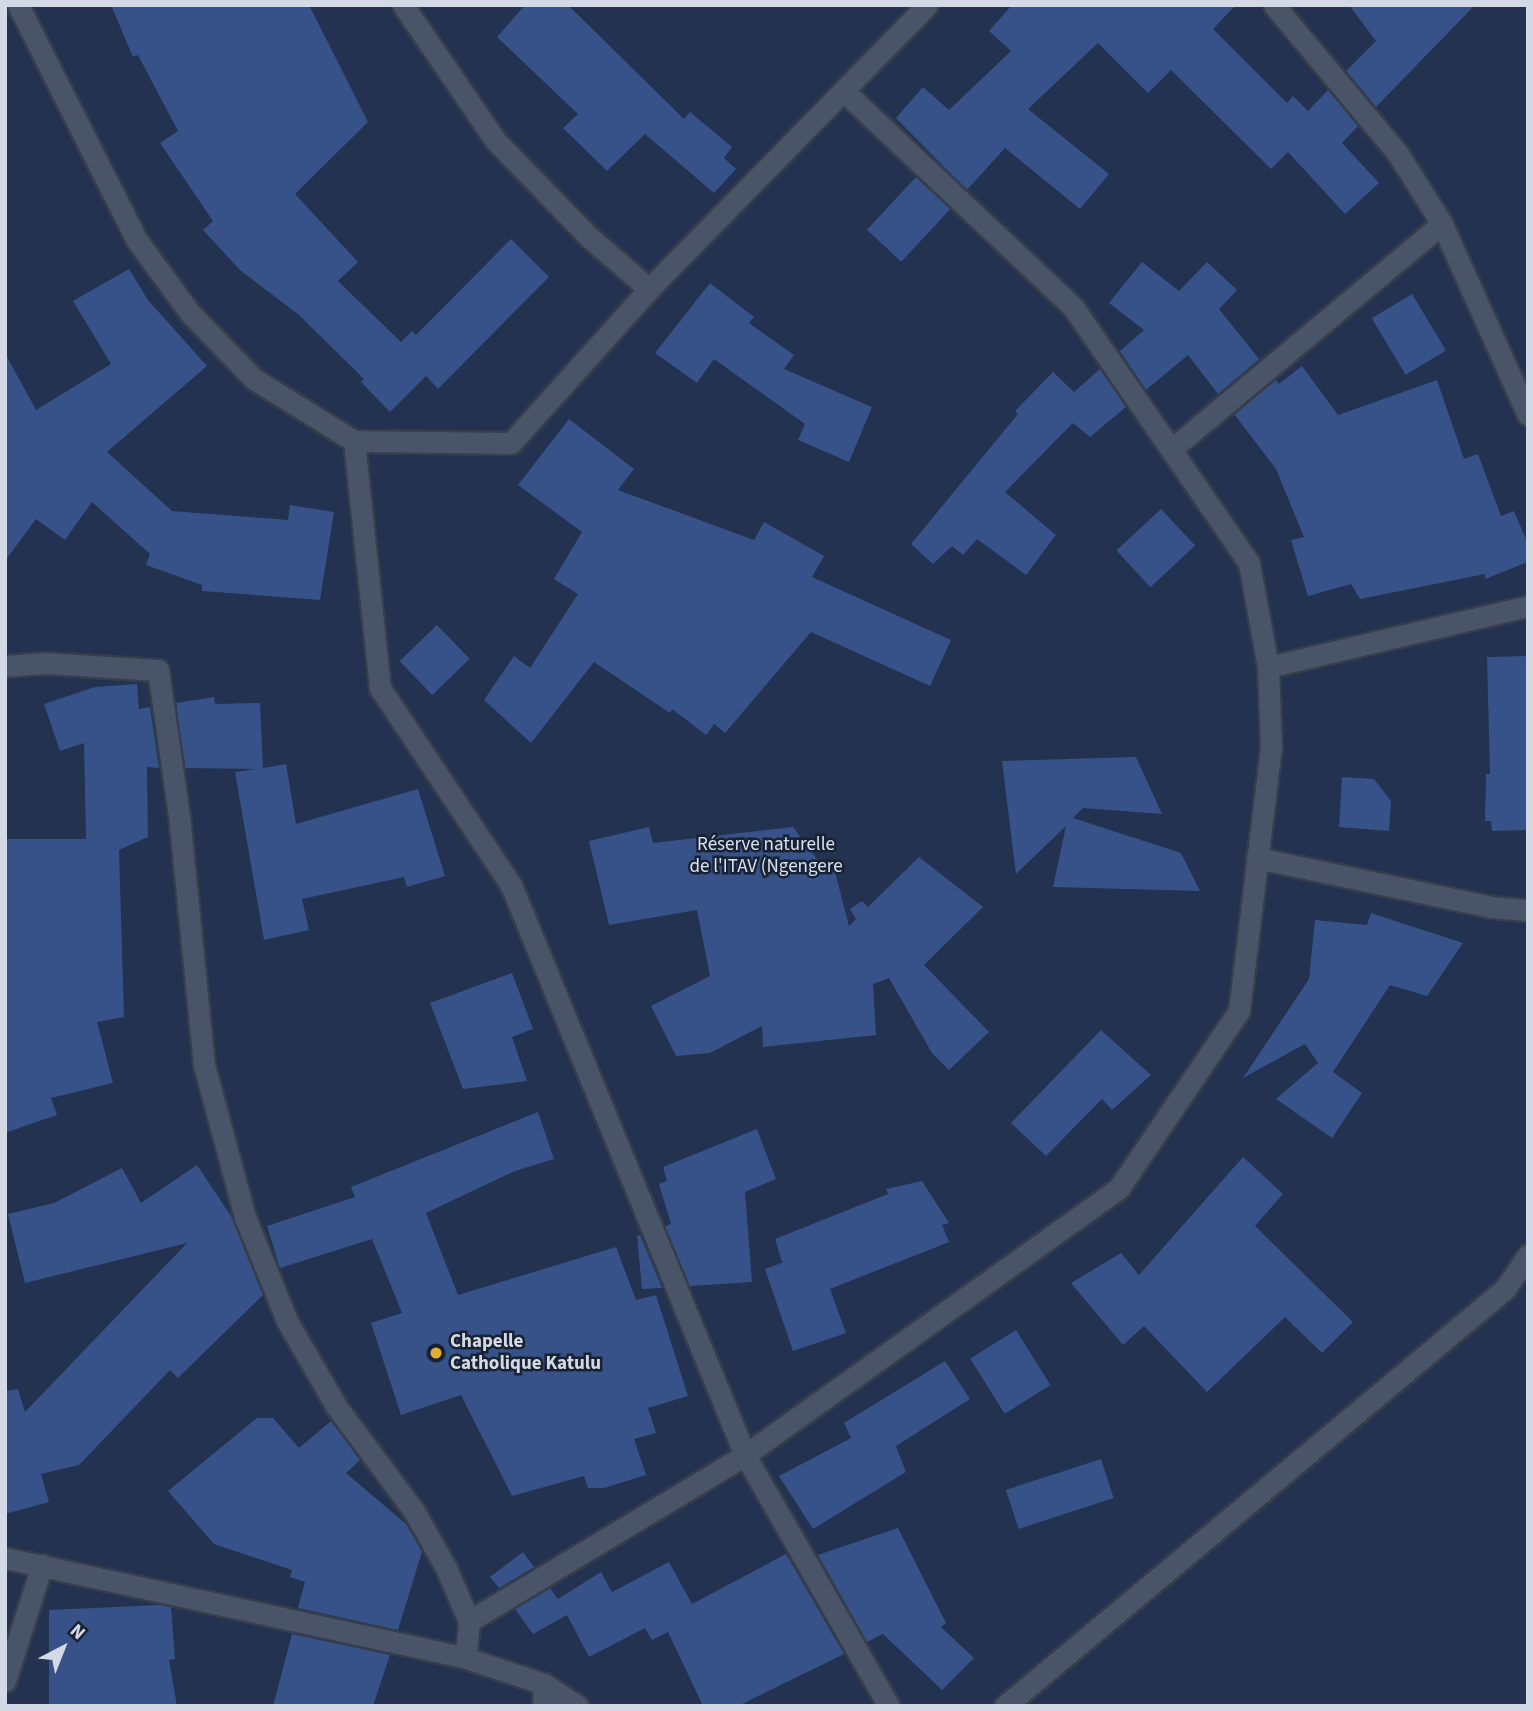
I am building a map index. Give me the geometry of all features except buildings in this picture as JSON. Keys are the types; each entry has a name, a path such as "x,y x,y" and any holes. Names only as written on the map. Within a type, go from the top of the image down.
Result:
{"street":[{"path":"18,5 136,239 190,313 254,379 354,441 511,443 649,289 845,92 927,5"},
{"path":"403,5 495,140 588,236 649,289"},
{"path":"1274,5 1398,154 1442,224 1528,415"},
{"path":"469,1621 745,1455 1119,1188 1239,1012 1271,748 1268,667 1250,563 1174,447 1074,308 845,92"},
{"path":"1174,447 1442,224"},
{"path":"354,441 380,688 511,885 745,1455 888,1706"},
{"path":"1268,667 1528,606"},
{"path":"5,666 45,663 158,670 179,815 204,1065 245,1217 287,1321 336,1406 414,1511 469,1621 466,1658"},
{"path":"1258,858 1491,907 1528,910"},
{"path":"1004,1706 1505,1289 1528,1255"},
{"path":"5,1558 466,1658 543,1695 578,1706"},
{"path":"5,1681 42,1565"}],"green space":[{"name":"Réserve naturelle de l'ITAV (Ngengere","path":"5,5 1528,5 1528,1706 5,1706"}],"place":[{"name":"Chapelle Catholique Katulu","path":"436,1353"}]}
